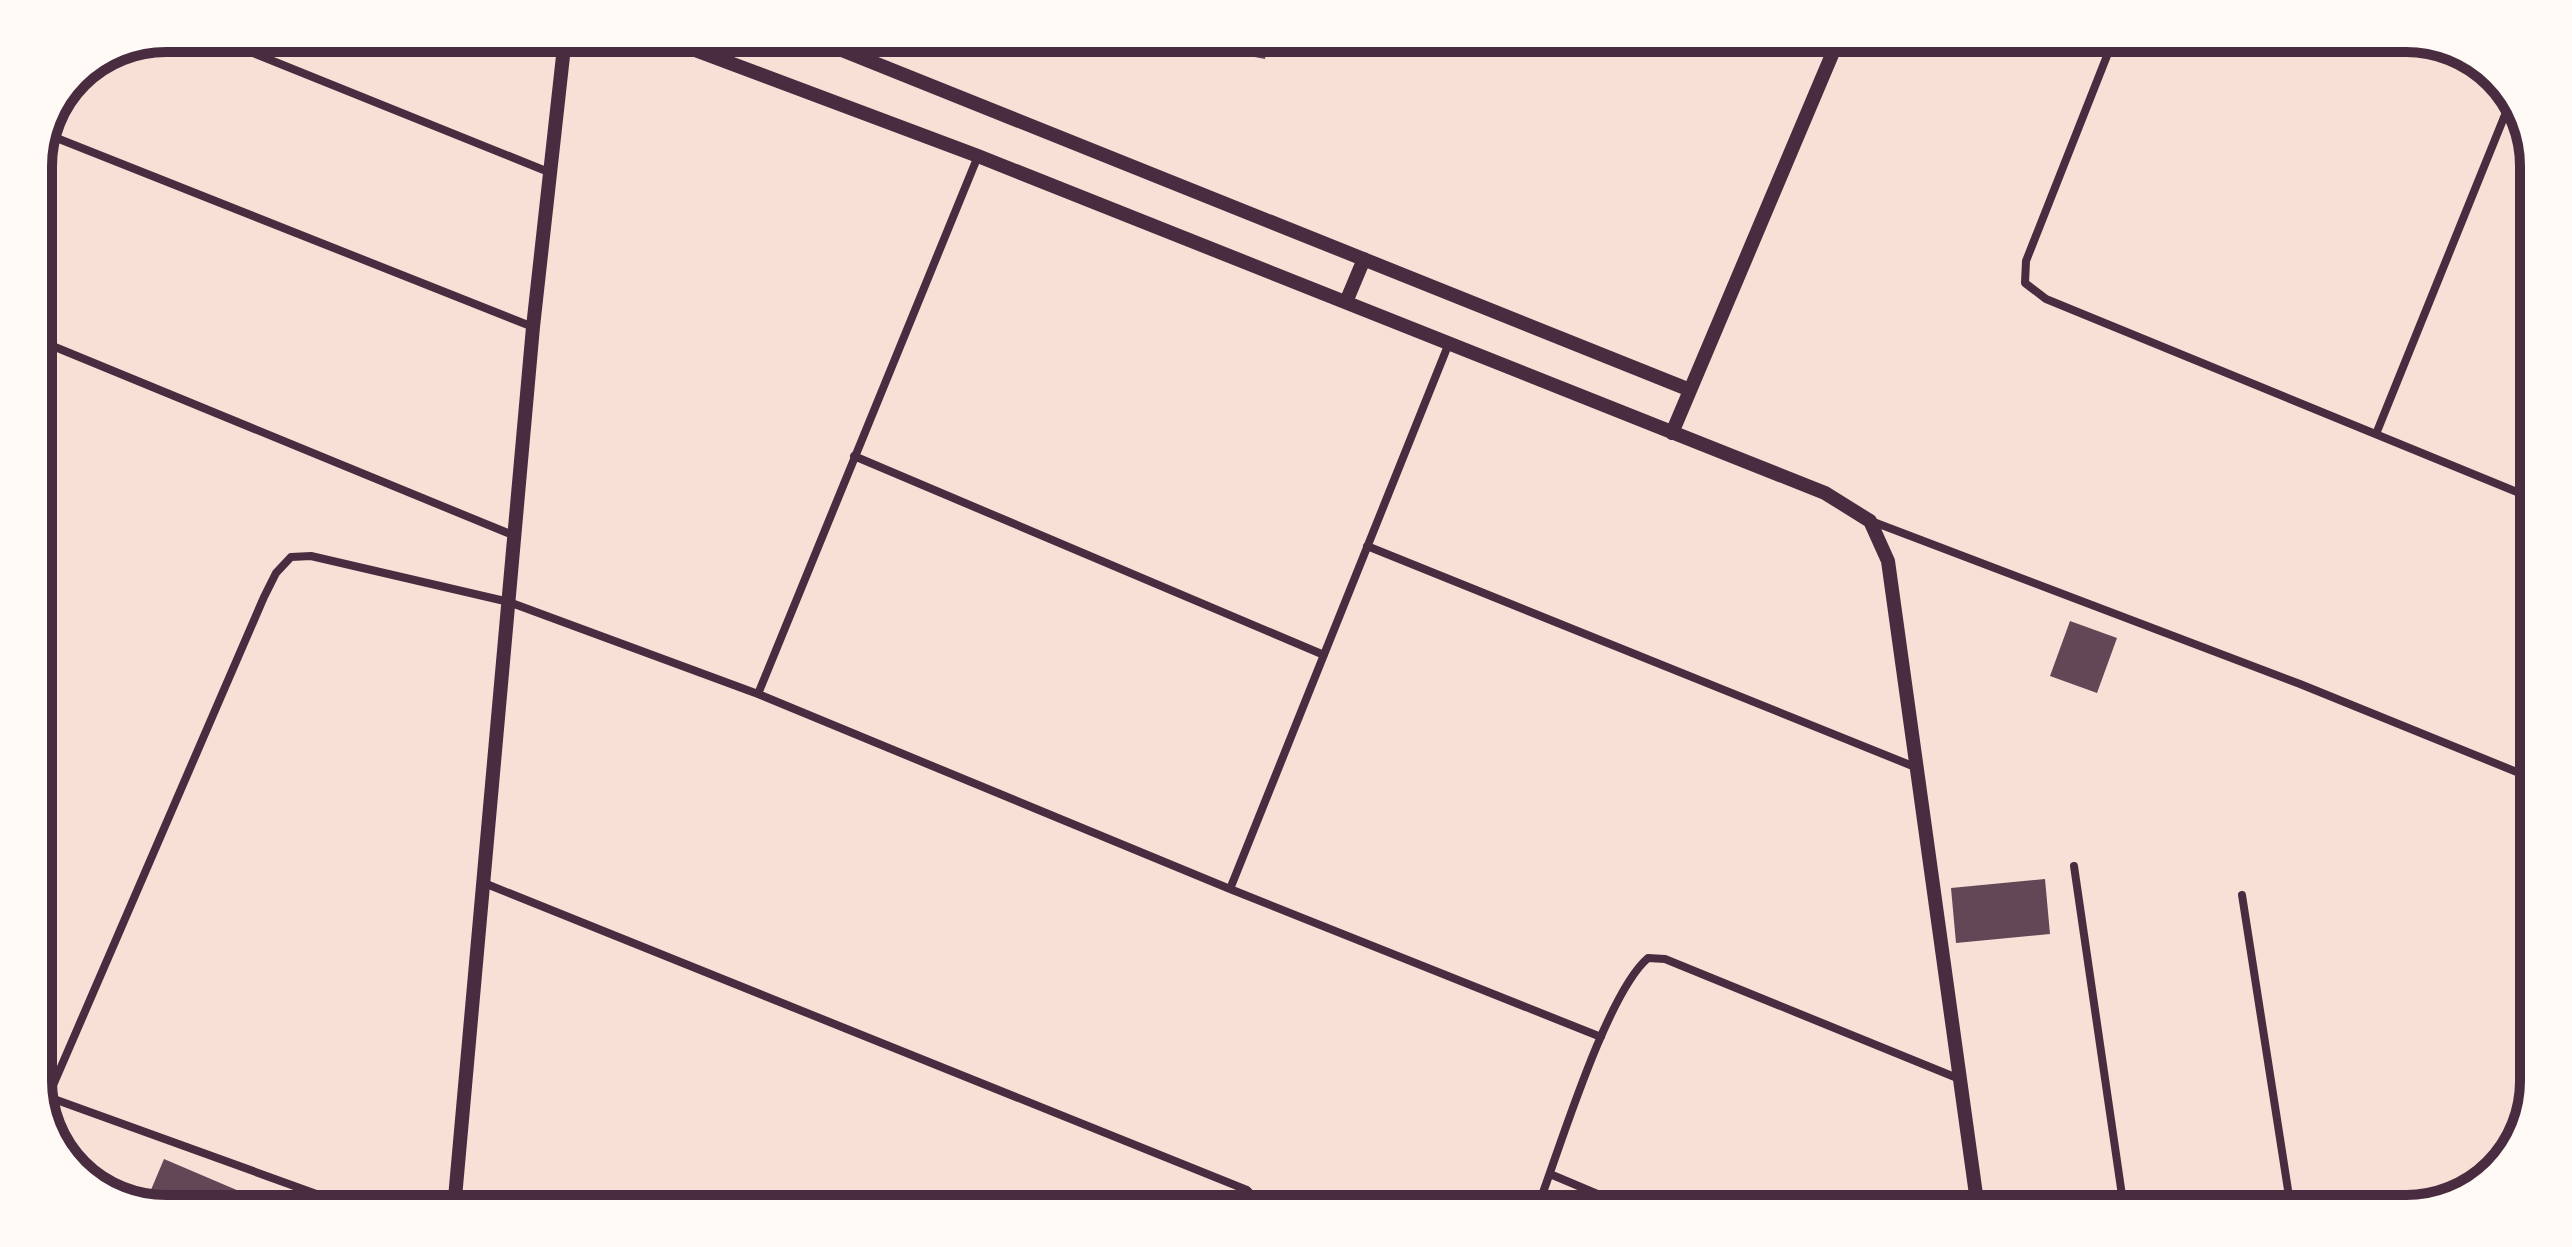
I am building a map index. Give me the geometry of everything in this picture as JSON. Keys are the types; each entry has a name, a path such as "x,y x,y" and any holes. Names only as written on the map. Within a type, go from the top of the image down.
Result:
{"street":[{"path":"251,52 551,173"},
{"path":"455,1195 533,327 564,52"},
{"path":"700,52 978,156 1825,493 1870,521 2300,684 2520,773"},
{"path":"847,52 1690,390"},
{"path":"1672,433 1833,52"},
{"path":"2108,52 2026,261 2025,283 2046,299 2520,493"},
{"path":"2376,434 2506,112"},
{"path":"56,138 533,327"},
{"path":"758,694 978,156"},
{"path":"1346,302 1364,259"},
{"path":"1230,889 1449,343"},
{"path":"52,346 515,536"},
{"path":"854,456 1324,655"},
{"path":"1870,521 1888,561 1915,767 1963,1080 1976,1195"},
{"path":"1367,546 1915,767"},
{"path":"52,1077 276,573 291,557 311,556 509,602 758,694 1230,889 1601,1037"},
{"path":"2074,866 2122,1195"},
{"path":"484,883 1247,1190 1252,1195"},
{"path":"2242,895 2289,1195"},
{"path":"1542,1195 1601,1037 1635,969 1648,958 1665,959 1963,1080"},
{"path":"53,1098 319,1195"},
{"path":"1550,1174 1600,1195"}],"building":[{"path":"1228,52 1266,52 1265,59"},
{"path":"2070,621 2117,638 2097,693 2050,676"},
{"path":"2045,879 2050,934 1956,943 1951,888"},
{"path":"164,1159 248,1195 166,1195 149,1194"}]}
